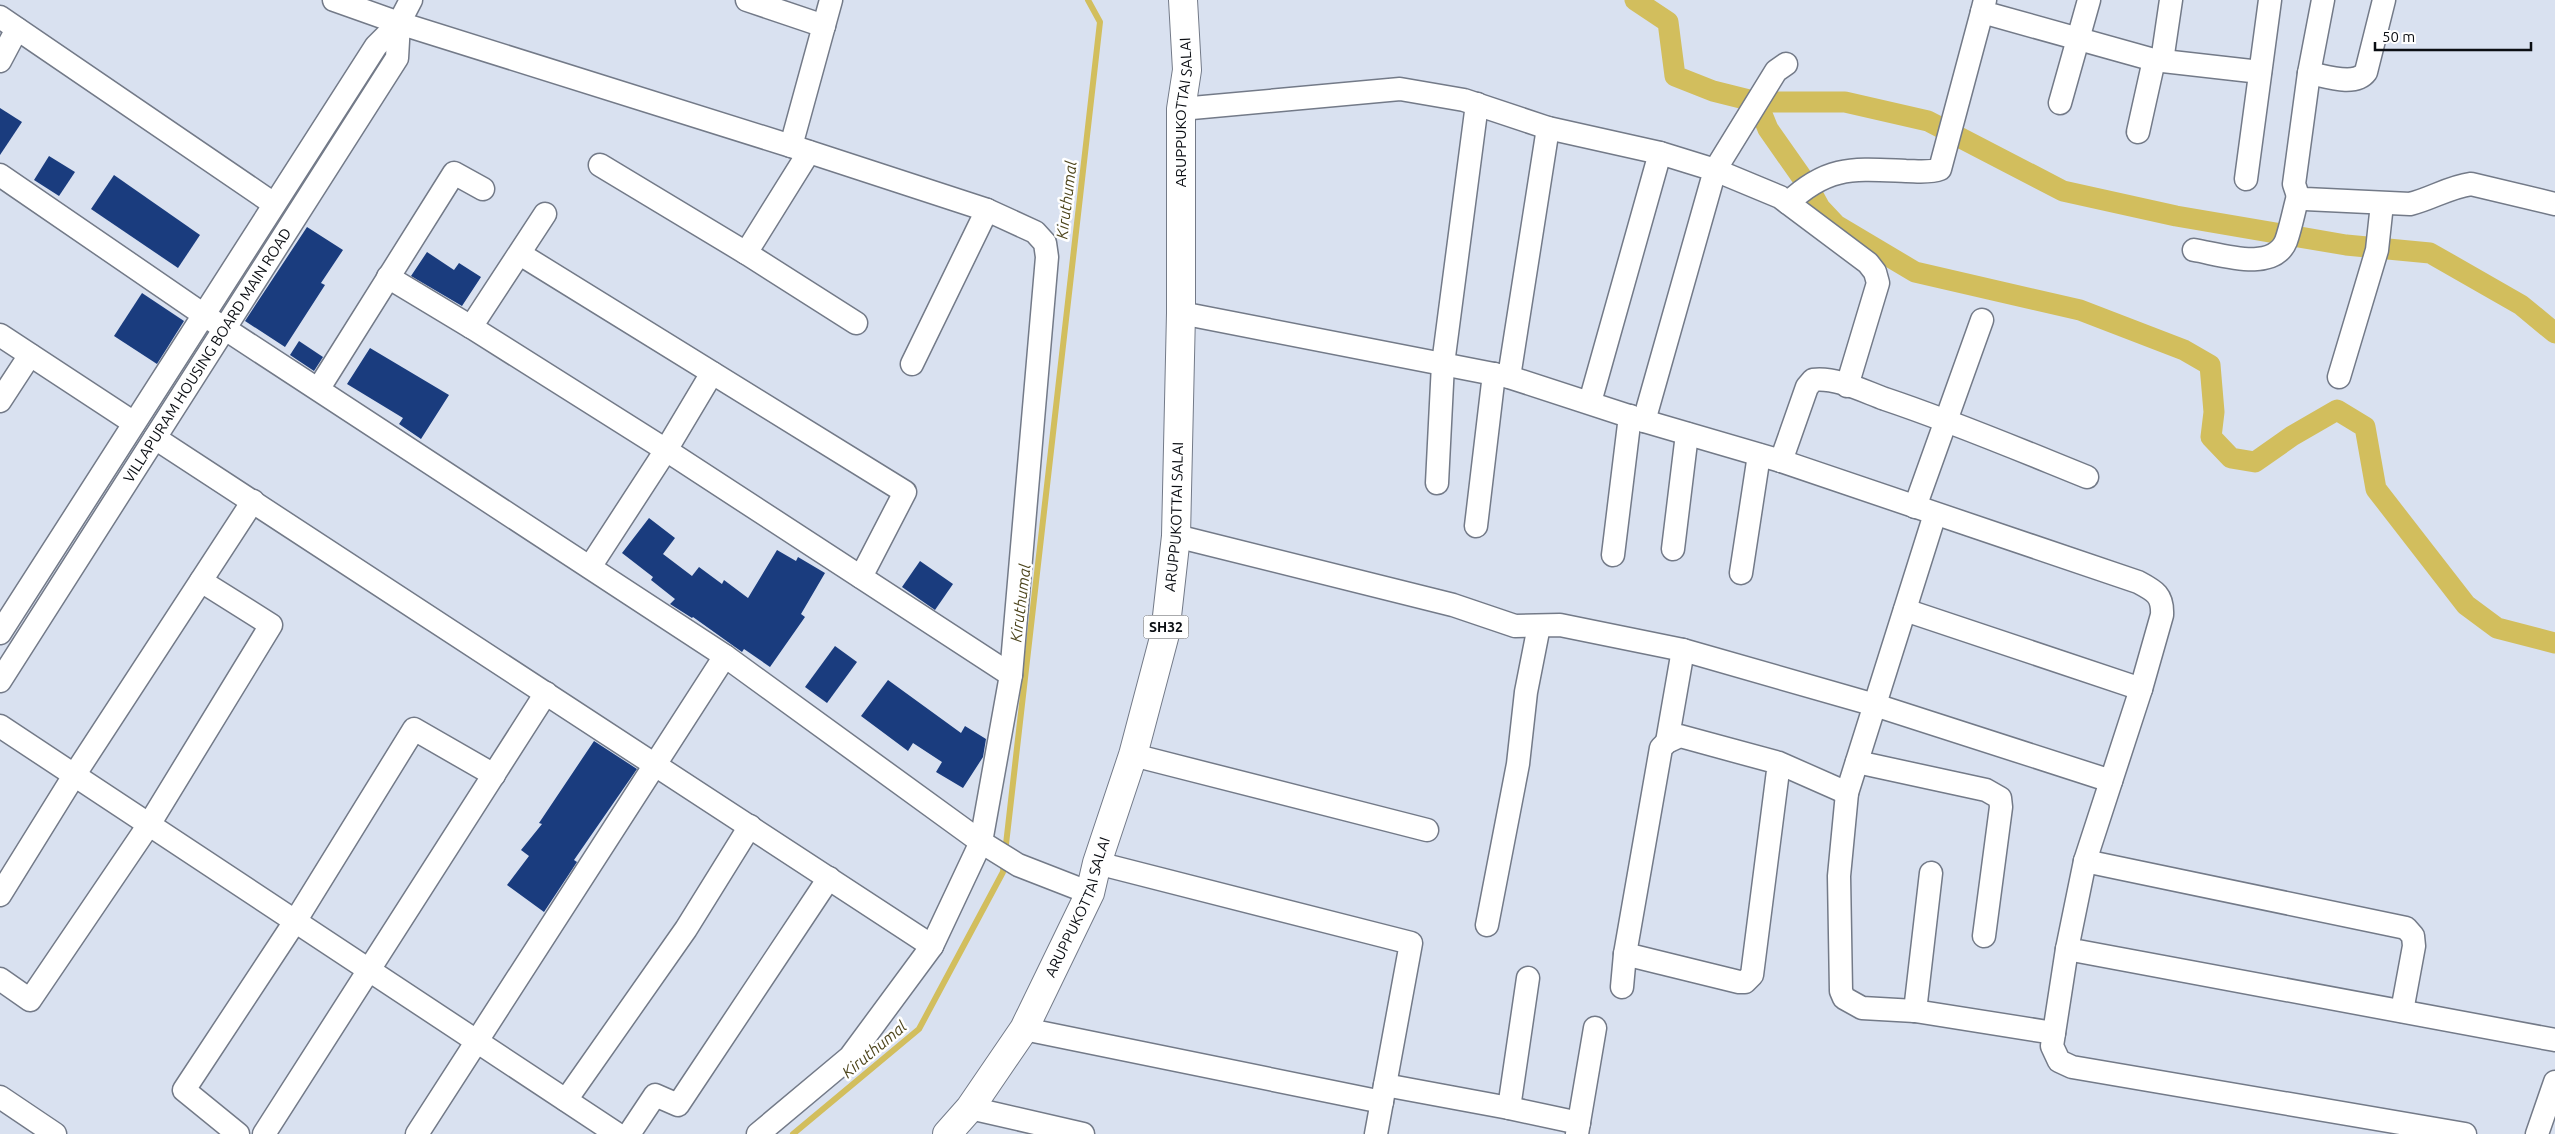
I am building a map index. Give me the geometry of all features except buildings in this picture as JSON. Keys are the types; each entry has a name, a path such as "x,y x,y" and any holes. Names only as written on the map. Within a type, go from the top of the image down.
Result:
{"main road":[{"name":"ARUPPUKOTTAI SALAI","path":"947,1134 970,1108 1024,1029 1090,893 1097,863 1133,755 1165,634 1176,536 1181,313 1181,109 1186,70 1183,0"},
{"path":"1186,70 1198,0"}],"street":[{"path":"334,0 399,23 800,149 986,210 1035,232 1045,242 1047,257 1011,675 988,846 932,946 850,1057 758,1134"},
{"name":"VILLAPURAM HOUSING BOARD MAIN ROAD","path":"0,633 376,46 399,23 410,0"},
{"path":"747,0 824,26"},
{"path":"746,253 800,149 824,26 831,0"},
{"path":"2060,103 2089,0"},
{"path":"2138,132 2158,61 2171,0"},
{"path":"2246,179 2270,0"},
{"path":"2194,250 2265,260 2279,251 2285,242 2298,196 2294,184 2309,73 2323,0"},
{"path":"2309,73 2352,80 2362,78 2366,72 2384,0"},
{"path":"1181,109 1400,90 1477,104 1548,128 1660,153 1715,170 1780,197 1795,197 1824,176 1863,169 1937,170 1942,166 1984,6 2079,40 2158,61 2260,72"},
{"path":"0,61 9,23 274,204"},
{"name":"VILLAPURAM HOUSING BOARD MAIN ROAD","path":"0,681 397,58 399,23"},
{"path":"1613,555 1637,418 1715,170 1776,71 1786,64"},
{"path":"1437,484 1443,364 1477,104"},
{"path":"1476,526 1548,128"},
{"path":"1590,402 1660,153"},
{"path":"600,165 746,253 856,323"},
{"path":"319,388 454,172 483,189"},
{"path":"0,175 204,315 319,388 725,656 988,846 1018,865 1090,893"},
{"path":"2298,196 2305,199 2410,204 2426,200 2459,186 2471,184 2555,204"},
{"path":"1795,197 1868,262 1875,272 1878,283 1875,299 1848,386"},
{"path":"2339,377 2378,240 2382,204"},
{"path":"912,364 986,210"},
{"path":"471,326 520,254 544,214"},
{"path":"520,254 905,492 861,577"},
{"path":"388,277 471,326 666,450 1011,675"},
{"path":"1181,313 1502,375 1687,434 1781,461 2138,582 2154,590 2163,602 2162,615 2141,689 2085,861 2067,949 2052,1046 2059,1061 2072,1067 2411,1129 2466,1134"},
{"path":"1982,320 1946,420 1905,610 1847,792 1839,876 1840,991 1844,998 1862,1008 1915,1011 2054,1032"},
{"path":"0,335 134,423"},
{"path":"0,401 30,355"},
{"path":"590,567 666,450 712,373"},
{"path":"1781,461 1807,387 1812,380 1828,380 1946,420 2087,477"},
{"path":"1673,549 1687,434"},
{"path":"155,438 932,946"},
{"path":"1741,573 1759,455"},
{"path":"0,895 75,774 253,501"},
{"path":"1176,536 1453,605 1515,626 1560,625 1683,650 1875,704 2111,781"},
{"path":"0,978 30,1000 150,823 271,625 201,581"},
{"path":"1905,610 2141,689"},
{"path":"1487,925 1518,764 1526,692 1539,626"},
{"path":"1667,742 1683,650"},
{"path":"417,1134 725,656"},
{"path":"264,1134 546,693"},
{"path":"0,726 150,823 617,1134"},
{"path":"238,1134 184,1090 296,920 414,729 494,775"},
{"path":"1622,987 1657,763 1661,748 1667,742 1680,736 1779,763 1847,792"},
{"path":"1133,755 1427,830"},
{"path":"1857,762 1986,790 2000,798 2001,807 1984,936"},
{"path":"1626,954 1654,963 1739,982 1749,979 1752,975 1779,763"},
{"path":"566,1100 686,929 750,826"},
{"path":"2085,861 2406,928 2413,936 2414,946 2402,1011"},
{"path":"1097,863 1411,943 1376,1134"},
{"path":"1915,1011 1931,873"},
{"path":"629,1134 655,1095 678,1105 829,878"},
{"path":"2067,949 2555,1040"},
{"path":"1509,1108 1528,978"},
{"path":"1024,1029 1384,1094 1509,1108 1578,1129 1595,1028"},
{"path":"2537,1134 2555,1082"},
{"path":"0,1097 55,1134"},
{"path":"970,1108 1083,1134"}],"waterway":[{"name":"Kiruthumal","path":"1005,853 1100,22 1088,0"},
{"path":"1635,0 1668,22 1675,76 1713,91 1757,102 1768,129 1808,186 1820,208 1836,225 1915,272 2080,310 2184,350 2210,365 2214,412 2211,437 2231,458 2255,462 2292,436 2337,410 2365,427 2376,489 2466,605 2497,628 2555,643"},
{"path":"1757,102 1845,102 1928,121 2063,191 2176,216 2346,245 2430,253 2521,305 2555,333"},
{"name":"Kiruthumal","path":"793,1134 919,1029 1003,872 1004,862"}]}
